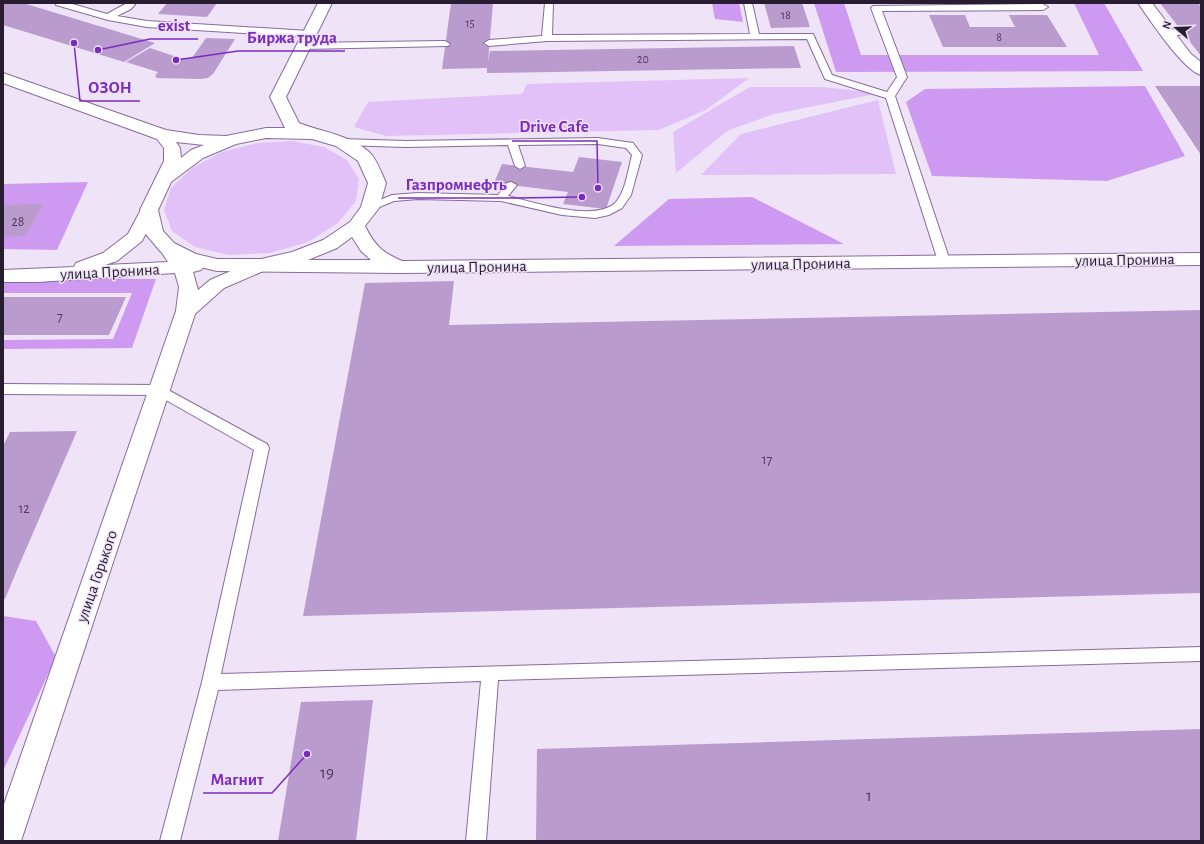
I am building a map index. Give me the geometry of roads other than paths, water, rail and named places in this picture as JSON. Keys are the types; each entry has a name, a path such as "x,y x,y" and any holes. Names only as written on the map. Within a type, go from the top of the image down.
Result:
{"main road":[{"path":"313,134 292,126 278,96 325,3"},
{"path":"1145,3 1176,33 1186,57 1201,70"},
{"name":"улица Пронина","path":"3,78 163,135 199,140 231,140"},
{"path":"266,133 279,125 286,115"},
{"name":"улица Пронина","path":"217,265 190,259 167,247 154,232 148,210 164,179 197,154 231,140 266,133 313,134 342,142 366,158 376,183 370,208 356,226 330,244 297,257 261,265"},
{"path":"163,135 172,148 173,161 164,179"},
{"path":"62,274 110,257 135,238 148,210"},
{"path":"356,226 363,242 376,257 400,267"},
{"name":"улица Горького","path":"6,841 186,311 189,287 182,267 167,247"},
{"name":"улица Пронина","path":"3,276 217,265 400,267 1201,259"},
{"path":"186,311 217,284 261,265"}],"lane":[{"path":"59,3 108,17 147,24 306,40 445,44"},
{"path":"108,17 128,7 132,3"},
{"path":"547,38 549,3"},
{"path":"748,3 755,36"},
{"path":"890,96 902,77 876,8 1043,7"},
{"path":"489,43 547,38 810,36 828,77 890,96"},
{"path":"890,96 944,261"},
{"path":"342,142 406,144 598,141 629,144 637,154 625,195 617,207 602,214 575,215 501,198 392,198 370,208"},
{"path":"512,142 520,166"},
{"path":"501,198 511,185"},
{"path":"3,389 159,390 262,448 211,682 170,841"},
{"path":"211,682 1201,654"},
{"path":"476,841 490,673"}],"place":[{"name":"ОЗОН","path":"74,43"},
{"name":"exist","path":"98,50"},
{"name":"Биржа труда","path":"176,60"},
{"name":"Drive Cafe","path":"598,188"},
{"name":"Газпромнефть","path":"582,197"},
{"name":"Магнит","path":"307,754"}]}
